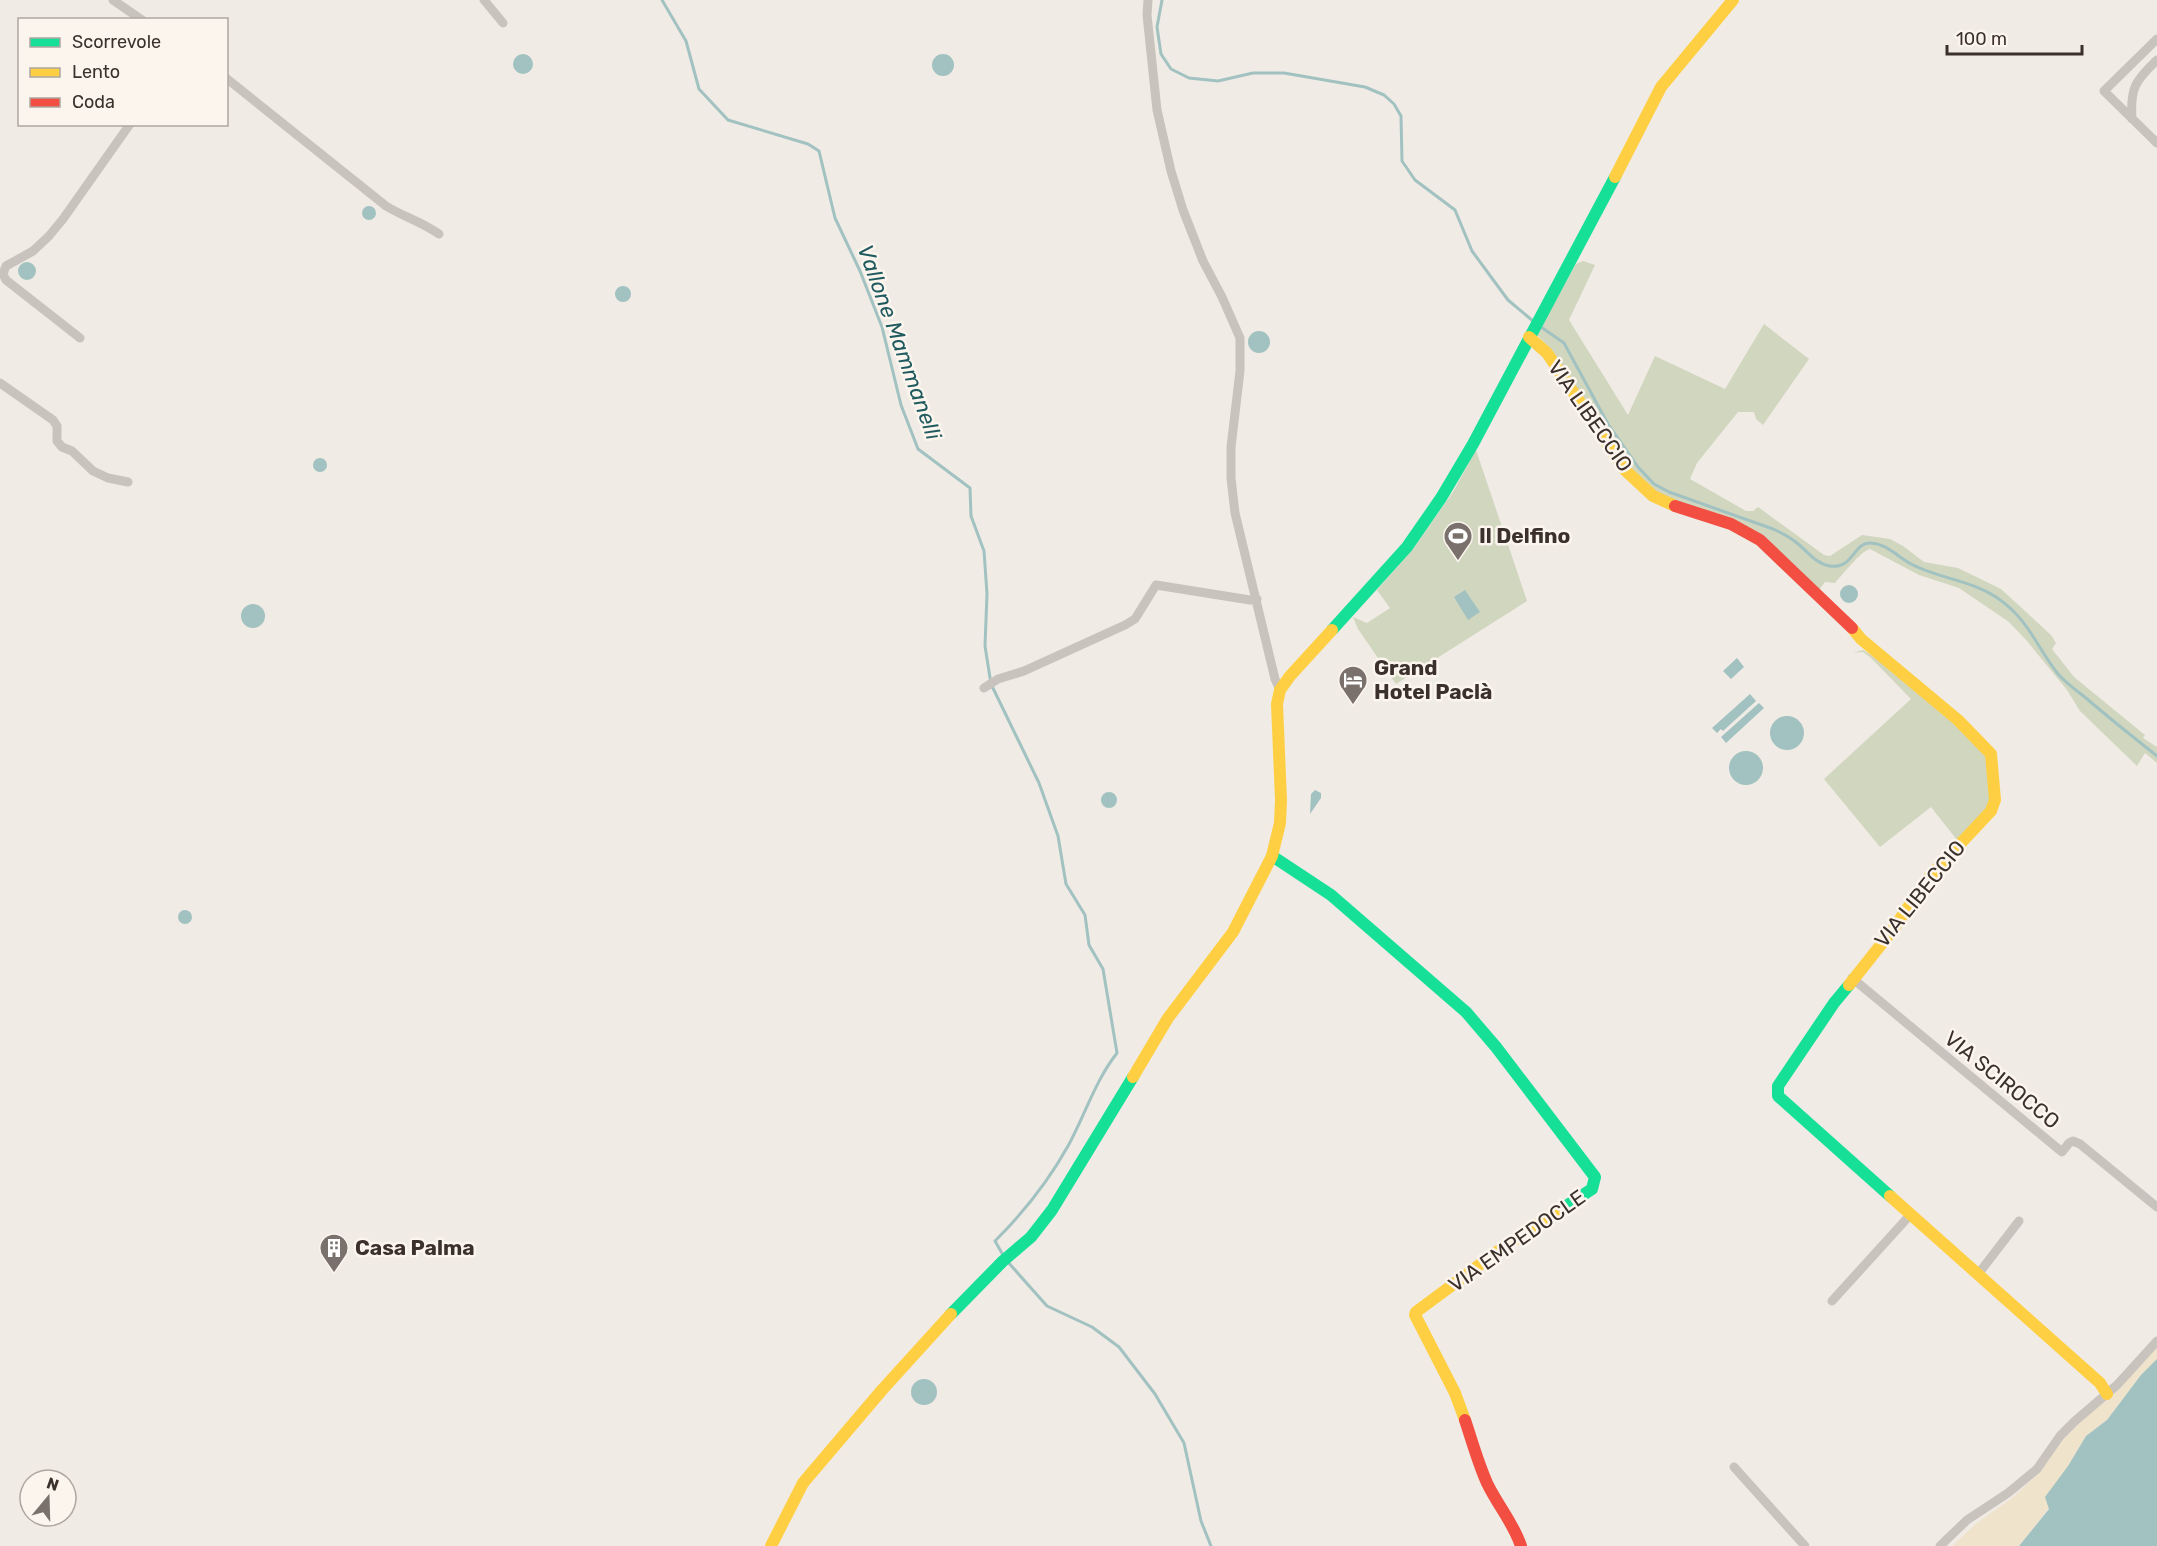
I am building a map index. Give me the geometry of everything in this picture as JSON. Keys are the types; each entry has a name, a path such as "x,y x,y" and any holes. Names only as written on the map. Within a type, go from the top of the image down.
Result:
{"street":[{"path":"113,0 139,18"},
{"path":"484,0 503,23"},
{"path":"1148,0 1147,15 1157,110 1171,171 1203,261 1240,338 1240,371 1231,447 1230,478 1235,513 1275,679 1280,690"},
{"path":"771,1546 803,1483 882,1390 971,1292 1031,1236 1052,1210 1167,1018 1233,932 1272,856 1280,823 1277,704 1280,690 1290,676 1407,547 1424,524 1454,478 1557,288 1661,87 1732,0"},
{"path":"2157,39 2104,91 2157,143"},
{"path":"2132,119 2131,103 2134,89 2139,78 2157,59 2147,48"},
{"path":"228,80 386,206 401,215 423,223 438,234"},
{"path":"80,338 6,280 3,274 6,266 33,250 49,236 129,126"},
{"name":"VIA LIBECCIO","path":"1529,337 1547,353 1625,470 1641,486 1668,504 1731,524 1760,540 1843,618 1861,639 1958,720 1991,754 1995,800 1991,811 1930,876 1890,932 1852,978 1778,1086 1778,1096 2100,1383 2107,1394"},
{"path":"0,383 53,420 57,426 57,441 62,447 72,451 93,471 108,478 128,482"},
{"path":"984,688 998,679 1024,671 1125,626 1135,618 1156,585 1250,600 1257,599"},
{"name":"VIA EMPEDOCLE","path":"1272,856 1331,895 1466,1012 1496,1047 1594,1177 1592,1189 1505,1246 1415,1315 1455,1393 1486,1481 1498,1506 1514,1526 1521,1546"},
{"name":"VIA SCIROCCO","path":"1852,978 2062,1152 2073,1141 2080,1143 2157,1207"},
{"path":"1832,1301 1911,1214"},
{"path":"1979,1274 2019,1221"},
{"path":"1940,1546 1967,1520 2037,1469 2060,1436 2107,1394 2157,1341"},
{"path":"1734,1467 1802,1542 1790,1546"}],"green space":[{"path":"1583,261 1595,265 1569,320 1628,415 1655,356 1725,389 1764,324 1809,359 1763,425 1756,419 1754,412 1738,412 1697,463 1690,479 1746,511 1753,511 1758,507 1824,555 1830,556 1862,535 1890,539 1924,562 1958,568 2001,589 2051,635 2056,643 2052,649 2074,677 2145,735 2143,738 2157,747 2157,763 2145,753 2137,766 2080,711 2067,690 2009,622 1959,588 1919,575 1870,549 1857,558 1835,583 1825,582 1819,590 1798,572 1715,516 1655,492 1627,465 1547,345 1537,335 1576,264"},
{"name":"Il Delfino","path":"1476,450 1527,601 1396,684 1358,629 1353,617 1367,623 1390,608 1377,590 1414,548 1453,492"},
{"path":"1863,650 1926,696 1988,756 1990,804 1957,840 1931,807 1880,847 1824,779 1911,699 1871,658 1863,652 1853,653"}],"sand":[{"path":"2157,1345 2157,1359 2141,1375 2107,1420 2086,1436 2068,1466 2049,1508 2019,1546 1952,1546 1978,1522 2012,1498 2040,1472 2062,1440"}],"water":[{"path":"523,54 530,57 533,64 530,71 523,74 516,71 513,64 516,57"},
{"path":"943,54 951,57 954,65 951,73 943,76 935,73 932,65 935,57"},
{"path":"369,206 374,208 376,213 374,218 369,220 364,218 362,213 364,208"},
{"path":"23,262 31,262 36,267 34,278 23,280 18,275 18,267"},
{"path":"623,286 629,288 631,294 629,300 623,302 617,300 615,294 617,288"},
{"path":"1259,331 1267,334 1270,342 1267,350 1259,353 1251,350 1248,342 1251,334"},
{"path":"320,458 325,460 327,465 325,470 320,472 315,470 313,465 315,460"},
{"path":"1849,585 1855,588 1858,594 1855,600 1849,603 1843,600 1840,594 1843,588"},
{"path":"1465,590 1480,612 1468,620 1454,597"},
{"path":"253,604 261,608 265,616 261,624 253,628 245,624 241,616 245,608"},
{"path":"1737,658 1744,667 1731,679 1723,671"},
{"path":"1750,694 1756,701 1723,731 1721,729 1717,733 1712,728"},
{"path":"1759,703 1764,708 1726,743 1721,737"},
{"path":"1787,716 1799,721 1804,733 1799,745 1787,750 1775,745 1770,733 1775,721"},
{"path":"1746,751 1758,756 1763,768 1758,780 1746,785 1734,780 1729,768 1734,756"},
{"path":"1315,790 1321,793 1321,798 1310,814 1311,794"},
{"path":"1109,792 1115,794 1117,800 1115,806 1109,808 1103,806 1101,800 1103,794"},
{"path":"185,910 190,912 192,917 190,922 185,924 180,922 178,917 180,912"},
{"path":"2157,1359 2157,1546 2019,1546 2049,1509 2045,1497 2086,1436 2107,1420 2141,1375"},
{"path":"924,1379 933,1383 937,1392 933,1401 924,1405 915,1401 911,1392 915,1383"}],"waterway":[{"name":"Vallone Mammanelli","path":"662,0 686,41 699,89 728,120 808,144 819,151 835,218 860,271 882,327 901,405 918,449 970,488 971,516 984,551 987,594 985,646 991,684 1039,783 1058,836 1066,884 1085,915 1089,945 1103,969 1117,1053 1102,1075 1068,1146 1052,1172 1026,1208 995,1241 1003,1255"},
{"path":"1162,0 1157,27 1161,54 1171,69 1189,78 1218,81 1253,73 1284,73 1365,87 1384,95 1394,104 1401,116 1402,161 1415,180 1455,210 1472,251 1508,300 1533,321"},
{"path":"1541,327 1564,343 1608,424 1638,467 1654,484 1669,492 1780,532 1825,565 1844,564 1861,546 1871,543 1887,548 1921,569 1986,591 2007,605 2024,623 2050,664 2064,681 2157,756"},
{"path":"1007,1261 1047,1306 1092,1327 1119,1347 1155,1394 1184,1443 1201,1521 1211,1546"}],"traffic: fast":[{"path":"1332,630 1407,547 1441,498 1473,444 1615,177"},
{"path":"1272,856 1331,895 1466,1012 1496,1047 1595,1177 1592,1189 1560,1210"},
{"path":"1849,985 1834,1003 1778,1086 1778,1096 1890,1196"},
{"path":"951,1314 1003,1261 1031,1237 1052,1210 1133,1077"}],"traffic: slow":[{"path":"1615,177 1661,87 1733,0"},
{"path":"1529,337 1547,353 1625,470 1653,496 1675,506"},
{"path":"1849,985 1891,932 1930,876 1991,811 1995,800 1991,754 1958,720 1861,639 1852,628"},
{"path":"1133,1077 1168,1018 1233,932 1272,856 1280,823 1277,704 1280,690 1332,630"},
{"path":"1890,1196 2100,1383 2107,1394"},
{"path":"1465,1420 1455,1393 1415,1315 1416,1312 1505,1246 1560,1210"},
{"path":"771,1546 803,1483 882,1390 951,1314"}],"traffic: jam":[{"path":"1675,506 1731,524 1760,540 1852,628"},
{"path":"1465,1420 1487,1483 1514,1529 1521,1546"}],"place":[{"name":"Il Delfino","path":"1458,562"},
{"name":"Grand Hotel Paclà","path":"1353,706"},
{"name":"Casa Palma","path":"334,1274"}]}
